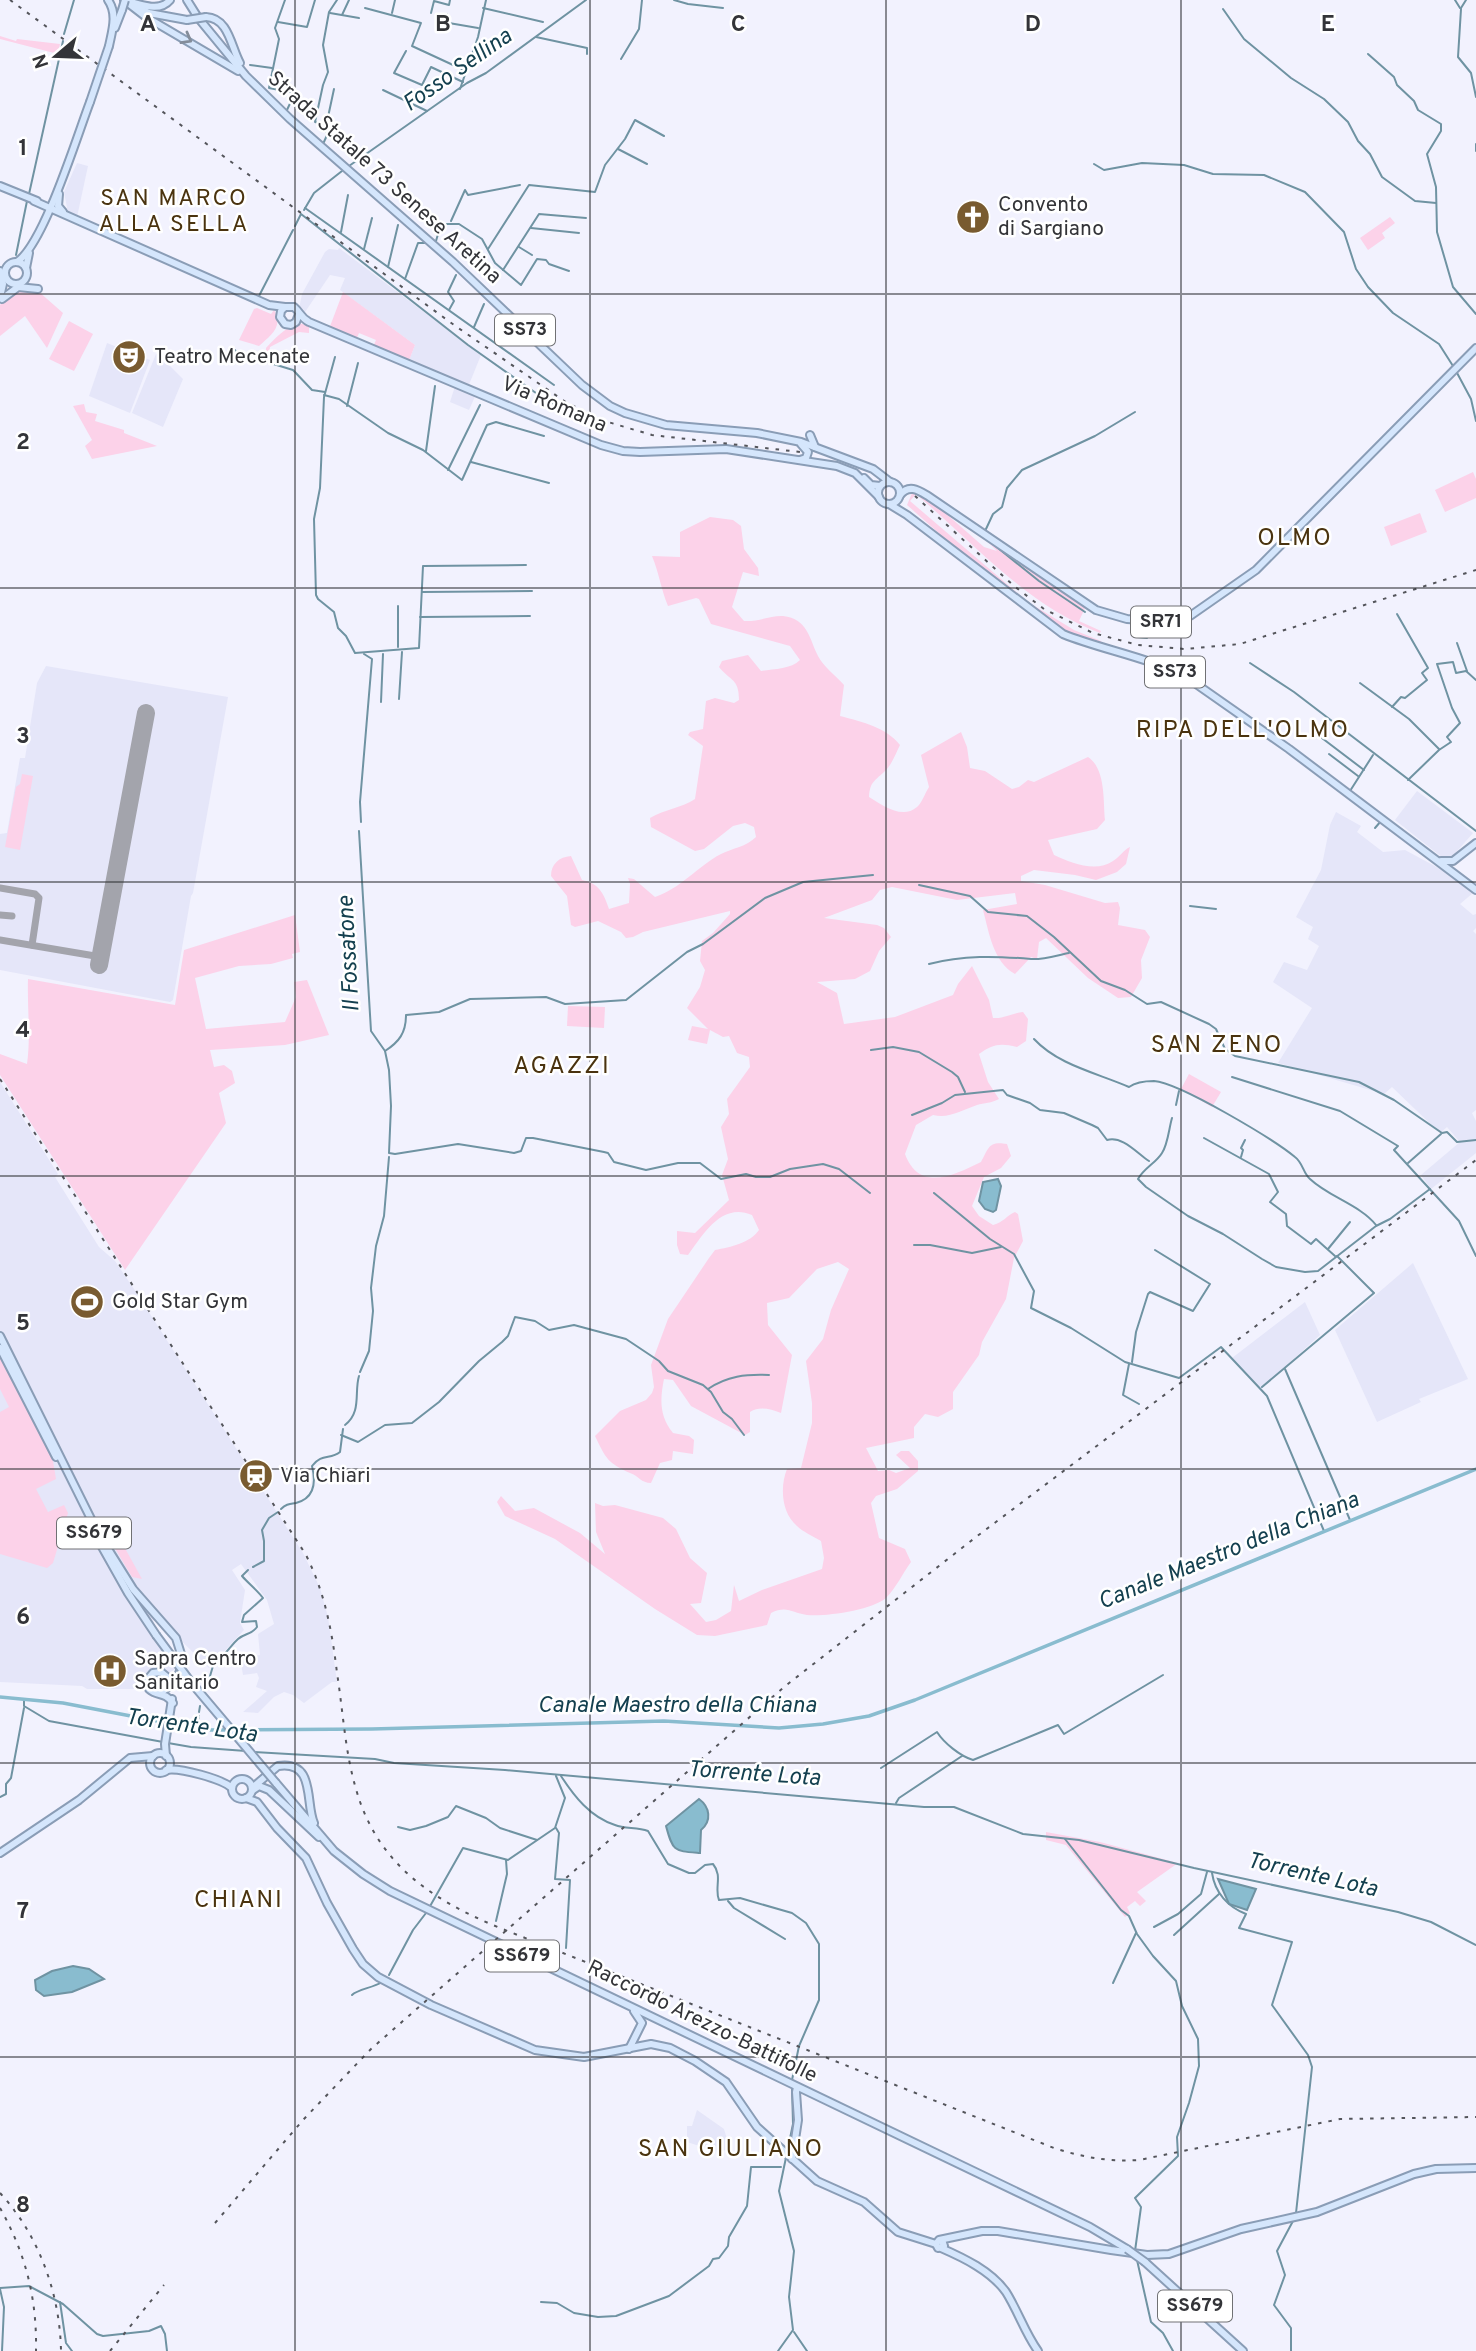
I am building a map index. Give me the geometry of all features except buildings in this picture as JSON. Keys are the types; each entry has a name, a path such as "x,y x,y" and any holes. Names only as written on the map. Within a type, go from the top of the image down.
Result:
{"main road":[{"path":"108,0 114,15 109,46"},
{"path":"126,2 156,8 165,6 170,0"},
{"name":"Strada Statale 73 Senese Aretina","path":"185,0 244,74 294,124 453,262 603,401 625,413 667,425 781,437 814,446 873,469 893,483"},
{"path":"0,298 25,279 28,255 51,208 126,2"},
{"path":"126,2 149,13 187,20 199,16 218,19 225,27 244,74"},
{"path":"126,2 244,74"},
{"path":"63,175 58,206 64,214"},
{"path":"35,201 51,200 63,175"},
{"path":"0,186 269,305 294,307 309,322"},
{"path":"51,208 59,194"},
{"path":"35,201 45,210 46,220"},
{"path":"0,298 5,289 7,268 26,255 46,220 54,215 64,214"},
{"path":"17,262 26,268"},
{"path":"0,271 3,280 0,298"},
{"path":"7,279 15,284"},
{"path":"0,298 18,287 38,289"},
{"path":"269,305 288,325 309,322"},
{"path":"280,317 285,307"},
{"path":"296,322 299,314"},
{"name":"Via Romana","path":"309,322 623,451 658,453 716,448 850,466 871,485 881,486"},
{"name":"SR71","path":"893,483 922,489 1024,563 1096,610 1127,619 1164,623 1179,621 1268,560 1476,348"},
{"path":"781,437 806,440 812,436 814,446 842,459"},
{"name":"Strada Statale 73 Senese Aretina","path":"781,437 877,473 882,479 881,486"},
{"path":"799,460 806,458 808,452 800,443"},
{"name":"Via Romana","path":"799,460 849,470 858,475 878,497"},
{"path":"878,497 881,486 893,483"},
{"name":"SS73","path":"893,483 899,497 899,505 907,515"},
{"name":"SR71","path":"899,497 908,489 921,492 980,530"},
{"name":"SS73","path":"878,497 907,515 1063,634 1171,670 1194,683 1290,749 1476,890"},
{"path":"889,504 899,497"},
{"path":"1450,870 1476,843"},
{"path":"1430,855 1442,862 1460,858"},
{"path":"1460,858 1457,871 1461,879"},
{"path":"0,1336 98,1533 133,1589 176,1638 181,1654 178,1675 161,1693"},
{"name":"Raccordo Arezzo-Battifolle","path":"0,1348 98,1542 156,1635 190,1681 334,1851 390,1891 788,2083 797,2094 808,2092 1090,2227 1128,2249 1243,2351"},
{"path":"173,1703 161,1693 149,1689 148,1679 157,1672 173,1678 178,1675"},
{"path":"166,1770 162,1757 173,1703 167,1677"},
{"path":"143,1757 157,1772 178,1769 233,1785 244,1779 257,1802 306,1858 353,1949 363,1964 378,1977 431,2005 524,2047 572,2057 657,2044 695,2061 730,2087 757,2127 823,2185 864,2202 898,2232 939,2243 998,2283 1038,2351"},
{"path":"150,1765 162,1757"},
{"path":"0,1853 79,1800 130,1758 162,1757 174,1766 233,1785"},
{"path":"250,1790 263,1776 278,1766 294,1768 306,1778 311,1815 319,1831"},
{"path":"233,1785 236,1797 259,1786 269,1790 334,1851"},
{"path":"284,1792 299,1804 309,1798"},
{"path":"627,2006 639,2015 642,2023 629,2050"},
{"path":"788,2156 798,2120 797,2094 808,2092"},
{"path":"939,2243 982,2231 998,2231 1111,2250 1160,2255 1189,2249 1241,2229 1324,2210 1418,2172 1476,2168"}],"shaded area":[{"path":"0,36 16,41 60,44 58,54 0,39"},
{"path":"77,163 88,166 77,217 68,213 64,192"},
{"path":"1390,217 1395,223 1382,233 1385,238 1368,250 1360,238"},
{"path":"339,248 481,355 468,387 477,392 469,410 450,402 456,383 408,363 415,345 340,290 345,278 330,275 303,315 299,309 302,294 325,252"},
{"path":"15,289 38,291 63,313 47,348 25,316 0,336 0,305"},
{"path":"343,292 415,345 408,363 373,347 376,340 359,333 356,340 329,329"},
{"path":"254,309 271,314 274,310 277,316 274,331 259,346 239,340"},
{"path":"69,321 93,334 74,371 49,359"},
{"path":"299,323 309,326 309,333 299,332 270,347 269,355 266,354 266,348 277,337"},
{"path":"107,343 150,360 130,413 89,396"},
{"path":"156,354 183,379 163,427 132,413"},
{"path":"84,404 86,412 97,414 95,421 124,430 124,433 157,446 92,459 85,446 92,440 73,406"},
{"path":"1473,472 1476,479 1476,498 1445,512 1435,490"},
{"path":"916,492 927,497 984,547 997,551 987,539 1085,608 1079,621 1101,631 1100,633 1073,621 1025,590 916,494 910,501 1028,602 1074,630 1101,641 1103,645 1070,634 1054,625 967,558 907,505 912,493"},
{"path":"1420,513 1427,532 1391,546 1384,527"},
{"path":"710,517 733,520 741,526 744,549 758,568 759,576 743,572 732,607 744,621 783,616 803,625 820,660 844,685 840,716 881,729 900,745 888,768 872,784 869,797 899,812 911,811 917,807 929,787 921,755 961,732 967,747 970,768 985,771 1012,789 1088,757 1094,762 1101,777 1105,820 1097,829 1048,840 1054,855 1076,864 1091,866 1106,865 1130,847 1126,864 1117,872 1096,880 1034,870 1021,876 1021,881 1045,885 1105,903 1118,902 1118,925 1145,930 1150,937 1141,960 1142,978 1131,997 1118,998 1088,978 1046,938 1039,942 1037,959 1031,957 1015,974 1008,969 993,946 983,910 1017,904 1015,893 957,900 892,887 880,890 872,900 824,918 877,925 884,928 891,937 879,951 870,971 855,979 817,982 837,993 844,1024 895,1017 953,995 972,966 989,1000 993,1018 1023,1012 1028,1019 1026,1041 1017,1047 993,1046 979,1054 988,1082 999,1099 950,1115 933,1115 916,1125 905,1154 911,1166 919,1173 938,1178 981,1162 993,1145 1007,1144 1011,1156 1001,1168 984,1177 972,1206 979,1216 993,1225 1015,1212 1018,1214 1023,1241 1014,1258 1006,1299 982,1342 979,1355 953,1392 953,1409 938,1417 925,1414 914,1427 914,1438 866,1448 878,1471 889,1470 896,1473 910,1468 896,1455 901,1451 909,1451 918,1461 918,1471 897,1489 876,1496 871,1503 879,1538 905,1549 911,1562 893,1590 886,1598 860,1609 815,1615 781,1610 771,1613 767,1625 715,1636 697,1635 555,1539 505,1516 497,1502 501,1496 515,1511 534,1508 580,1533 605,1554 596,1532 595,1503 603,1506 615,1505 663,1518 676,1529 690,1558 707,1573 701,1603 690,1604 706,1622 716,1620 731,1611 734,1585 739,1601 822,1569 824,1558 821,1541 792,1521 783,1499 783,1483 787,1469 801,1468 812,1423 806,1361 823,1339 831,1310 849,1269 838,1262 817,1269 789,1298 767,1303 768,1325 792,1355 781,1413 769,1409 750,1412 750,1432 745,1435 691,1406 673,1380 664,1379 661,1400 665,1420 673,1433 689,1436 694,1440 693,1454 673,1451 672,1460 660,1463 651,1483 642,1481 612,1463 595,1436 620,1411 646,1400 652,1393 654,1387 651,1365 668,1319 715,1250 745,1241 759,1230 752,1215 731,1213 714,1223 688,1255 680,1254 677,1245 677,1231 695,1233 729,1200 722,1175 728,1159 721,1127 729,1114 727,1099 750,1067 749,1057 737,1053 729,1036 723,1037 710,1030 707,1044 688,1040 692,1026 708,1029 687,1008 700,987 705,970 700,961 702,941 713,933 730,911 626,938 621,932 598,921 575,927 571,925 567,896 551,876 556,862 571,856 582,880 600,890 609,909 629,903 628,878 634,879 655,897 673,889 713,859 756,837 754,827 745,823 733,826 704,849 695,851 651,827 650,818 695,799 703,746 688,735 703,729 706,701 715,698 734,703 739,700 736,684 719,667 722,661 748,655 761,671 787,667 800,660 790,646 711,624 699,599 668,606 652,556 680,557 680,532"},
{"path":"46,666 228,697 173,1000 170,1002 0,970 0,834 7,833 20,758 25,758 37,683"},
{"path":"22,774 33,776 20,850 5,847 16,787 20,784"},
{"path":"1417,791 1473,833 1451,858 1443,858 1395,820"},
{"path":"1336,812 1361,826 1357,832 1383,852 1405,850 1457,878 1474,892 1460,904 1473,915 1476,914 1476,928 1473,931 1476,934 1476,1110 1472,1113 1476,1121 1476,1153 1431,1189 1421,1175 1460,1142 1447,1127 1440,1133 1392,1087 1384,1094 1278,1063 1312,1008 1273,982 1284,962 1307,970 1319,946 1308,939 1313,927 1296,917 1321,870 1330,825"},
{"path":"295,915 300,952 292,954 293,958 271,964 239,966 195,978 206,1029 285,1022 296,997 294,982 307,980 329,1035 285,1045 210,1050 214,1067 224,1065 232,1071 235,1083 219,1093 226,1123 125,1270 0,1075 0,1054 27,1064 28,979 175,1005 184,950"},
{"path":"568,1006 605,1007 604,1028 567,1026"},
{"path":"1189,1074 1221,1092 1212,1107 1181,1089"},
{"path":"0,1082 58,1174 55,1177 99,1247 115,1261 136,1292 303,1553 320,1588 328,1617 337,1682 332,1682 304,1703 284,1692 274,1697 258,1713 243,1712 267,1691 256,1687 259,1678 257,1673 243,1675 240,1658 260,1655 258,1634 274,1624 267,1600 241,1564 232,1570 245,1590 240,1623 244,1630 209,1668 152,1612 156,1635 179,1667 142,1689 87,1689 82,1686 0,1682"},
{"path":"1413,1263 1468,1379 1419,1399 1421,1402 1377,1422 1335,1330"},
{"path":"1305,1302 1320,1335 1261,1389 1232,1358"},
{"path":"0,1354 53,1461 56,1479 36,1489 48,1512 64,1505 68,1513 53,1563 47,1568 0,1554 0,1412 9,1407 0,1389"},
{"path":"116,1532 142,1579 132,1577 109,1538 109,1535"},
{"path":"1046,1832 1100,1842 1178,1863 1137,1892 1146,1901 1140,1906 1135,1901 1127,1907 1130,1913 1125,1917 1066,1845 1046,1840"},
{"path":"697,2110 724,2129 730,2149 718,2152 687,2142 687,2126 692,2126"}],"water":[{"path":"998,1179 1001,1186 996,1210 993,1212 985,1209 979,1201 983,1182"},
{"path":"699,1799 706,1806 708,1814 707,1822 701,1830 700,1853 680,1850 673,1845 666,1826"},
{"path":"1218,1879 1256,1889 1247,1910 1229,1904"},
{"path":"73,1966 89,1969 104,1979 72,1992 44,1996 36,1990 35,1980 52,1971"}],"waterway":[{"path":"64,34 74,0"},
{"path":"285,0 275,28 279,39 269,88 295,93 286,112"},
{"path":"278,22 307,27 315,0"},
{"path":"327,125 315,122 328,72 323,45 329,12 337,0"},
{"path":"342,15 349,0"},
{"path":"392,13 395,0"},
{"path":"431,13 434,1 449,5 450,0"},
{"path":"460,89 478,37 486,0"},
{"name":"Fosso Sellina","path":"349,166 467,83 486,73 586,0"},
{"path":"621,59 639,29 642,0"},
{"path":"674,0 723,8"},
{"path":"1455,0 1460,8"},
{"path":"1461,8 1466,0"},
{"path":"365,8 421,23 412,46 466,71"},
{"path":"483,8 543,22"},
{"path":"1223,9 1244,39 1291,78 1324,99 1348,122 1382,177 1415,201 1436,203"},
{"path":"1461,9 1458,57 1471,73 1476,97"},
{"path":"330,13 359,18"},
{"path":"447,14 443,22 478,28"},
{"path":"536,37 587,48 587,54"},
{"path":"29,194 63,41"},
{"path":"406,51 394,73 422,85 431,67 463,82"},
{"path":"1368,54 1394,77 1397,85 1414,101 1418,110 1441,124 1441,131 1427,154 1436,187 1437,232 1453,287 1476,314"},
{"path":"250,65 272,68"},
{"path":"323,144 328,133 325,131 334,89"},
{"path":"383,90 427,111"},
{"path":"488,249 529,185 595,192 605,165 625,139 635,120 664,136"},
{"path":"1476,144 1476,151"},
{"path":"618,149 647,164"},
{"path":"1094,164 1104,170 1142,163 1184,165 1213,174 1264,175 1305,192 1344,232 1356,269 1368,287 1393,313 1439,344 1453,366"},
{"name":"Fosso Sellina","path":"304,210 314,193 342,171"},
{"path":"451,221 465,190 468,195 520,185"},
{"path":"341,232 348,195"},
{"path":"16,255 27,201"},
{"path":"305,208 554,385"},
{"path":"295,226 301,214 468,345 543,398 588,423"},
{"path":"503,270 539,214 586,218"},
{"path":"364,249 372,218"},
{"path":"433,243 441,224 459,224 482,239 495,263 521,285 537,259 546,260 549,264 569,271"},
{"path":"388,267 398,225"},
{"path":"531,228 579,233"},
{"name":"Fosso Sellina","path":"259,296 293,230"},
{"path":"405,279 418,243 427,243"},
{"path":"519,247 532,255"},
{"path":"449,310 454,301 448,292 456,275"},
{"path":"474,327 484,304"},
{"name":"Fosso Sellina","path":"235,350 243,357"},
{"name":"Il Fossatone","path":"335,357 324,397 320,488 314,519 316,595 334,612 338,628 346,636 355,653 419,648 423,566 526,565"},
{"name":"Fosso Sellina","path":"257,359 293,370 312,390 325,392"},
{"path":"347,406 358,363"},
{"path":"1456,371 1471,399 1476,421"},
{"path":"426,451 435,386"},
{"path":"324,395 339,399 388,433 423,450 462,480 487,425 496,422 544,436"},
{"path":"448,470 480,405"},
{"path":"986,529 993,514 1002,507 1007,488 1022,470 1095,436 1135,412"},
{"path":"471,462 549,483"},
{"path":"988,540 1039,581 1085,612"},
{"path":"422,592 532,591"},
{"path":"398,606 398,647"},
{"path":"1392,707 1401,697 1405,698 1427,680 1422,673 1428,668 1397,614"},
{"path":"420,617 530,616"},
{"path":"1137,637 1147,638"},
{"path":"1457,643 1467,671"},
{"path":"399,699 402,652"},
{"name":"Il Fossatone","path":"361,822 360,802 372,659 364,654"},
{"path":"381,702 383,654"},
{"path":"1408,780 1451,742 1447,737 1460,723 1437,664 1453,662 1456,673 1466,671 1476,680"},
{"path":"1250,663 1294,692 1476,831"},
{"path":"1360,683 1409,719 1439,749"},
{"path":"1314,732 1364,770"},
{"path":"1329,754 1358,776"},
{"path":"1350,791 1373,755"},
{"path":"1375,828 1381,821"},
{"path":"359,831 371,1031 385,1051 389,1070 389,1153 458,1144 514,1153 521,1151 526,1138 533,1138 608,1153 614,1162 646,1170 678,1163 700,1163 721,1179 746,1174 770,1177 790,1169 823,1164 839,1169 870,1193"},
{"path":"385,1051 401,1036 406,1015 439,1012 470,999 546,997 565,1004 626,1000 687,952 703,944 765,898 803,882 873,875"},
{"path":"919,885 970,896 988,912 1027,916 1101,981 1125,990 1147,1004 1161,1002 1209,1024 1216,1029 1225,1049 1235,1056 1359,1082 1394,1100 1442,1133 1447,1132 1457,1142 1476,1140"},
{"path":"1190,906 1216,909"},
{"path":"929,964 980,957 1040,959 1069,953"},
{"path":"1034,1039 1054,1056 1091,1073 1129,1087 1147,1081 1167,1084 1226,1113 1295,1157 1310,1179 1362,1212 1376,1225"},
{"path":"871,1050 893,1047 919,1052 958,1077 965,1092"},
{"path":"1232,1077 1340,1111 1398,1146 1394,1150 1459,1221 1476,1256"},
{"path":"912,1115 955,1095 1003,1090 1007,1095 1030,1103 1040,1110 1064,1113 1092,1125 1098,1128 1107,1140 1118,1140 1149,1161"},
{"path":"1176,1105 1179,1091"},
{"path":"1172,1118 1162,1153 1138,1179 1188,1216 1276,1267 1305,1272 1318,1271 1430,1189"},
{"path":"1408,1163 1441,1134"},
{"path":"1204,1138 1269,1174 1278,1192 1270,1202 1286,1214 1287,1226 1311,1244 1316,1239 1335,1256"},
{"path":"1241,1157 1245,1140"},
{"name":"Il Fossatone","path":"360,1372 369,1351 373,1311 371,1288 376,1246 384,1216 389,1157"},
{"path":"934,1193 990,1239 1014,1254 1034,1291 1031,1308 1071,1328 1125,1362 1179,1378 1221,1347 1267,1396 1324,1531"},
{"path":"1328,1249 1350,1222"},
{"path":"914,1245 930,1245 972,1253 1001,1247"},
{"path":"1132,1362 1136,1332 1148,1294 1150,1292 1193,1311 1210,1284 1155,1250"},
{"path":"1262,1387 1374,1293 1337,1256"},
{"path":"341,1435 358,1442 385,1425 412,1423 439,1402 508,1336 515,1317 535,1321 549,1330 574,1325 626,1339 659,1361 668,1371 703,1385 744,1435"},
{"path":"1129,1364 1123,1395 1139,1404"},
{"path":"1285,1369 1350,1520"},
{"path":"708,1389 737,1377 769,1375"},
{"name":"Il Fossatone","path":"345,1425 356,1408 359,1376"},
{"name":"Il Fossatone","path":"281,1509 307,1497 314,1483 312,1466 319,1459 340,1452 343,1429"},
{"name":"Canale Maestro della Chiana","path":"0,1697 63,1703 204,1730 372,1729 664,1721 779,1728 823,1724 869,1716 915,1700 1476,1469"},
{"name":"Il Fossatone","path":"253,1567 264,1561 262,1530 269,1518 278,1512"},
{"name":"Il Fossatone","path":"206,1690 215,1659 257,1627 256,1621 242,1622 244,1615 263,1598 242,1576 248,1570"},
{"path":"881,1768 937,1732 953,1749 973,1760 1058,1725 1064,1734 1163,1675"},
{"name":"Torrente Lota","path":"24,1699 24,1706 49,1721 163,1742"},
{"name":"Il Fossatone","path":"199,1712 200,1706"},
{"path":"0,1797 6,1794 6,1784 11,1778 24,1708"},
{"path":"196,1728 199,1716"},
{"name":"Torrente Lota","path":"168,1743 246,1751"},
{"name":"Torrente Lota","path":"252,1752 375,1759 394,1763 505,1770 924,1807 954,1807 1023,1834 1079,1840 1398,1912 1431,1922 1476,1945"},
{"path":"896,1803 899,1798 962,1756"},
{"path":"429,1908 463,1848 508,1860 555,1828 565,1798 556,1776"},
{"path":"561,1776 577,1798 598,1817 619,1826 648,1831 668,1864 689,1873 695,1873 705,1865 713,1864 718,1878 719,1900 740,1898 792,1913 806,1923 819,1944 819,2000 799,2046 792,2080"},
{"path":"398,1827 410,1830 426,1826 448,1817 456,1806 486,1818 500,1828 537,1840"},
{"path":"556,1828 559,1833 555,1879 570,1880 566,1948"},
{"path":"1065,1839 1121,1910 1129,1916 1137,1934 1176,1981 1182,2006 1198,2039 1199,2066 1177,2137 1178,2156 1135,2198 1141,2207 1135,2251"},
{"path":"496,1921 507,1874 506,1860"},
{"path":"1154,1927 1178,1914 1201,1894 1207,1872"},
{"path":"1212,1873 1223,1898 1246,1914 1239,1928 1292,1942 1272,2005 1308,2055 1312,2067 1296,2213"},
{"path":"1174,1935 1219,1894"},
{"path":"728,1901 734,1908 785,1939"},
{"path":"389,1975 413,1930 426,1913"},
{"path":"1113,1983 1136,1933"},
{"path":"352,1995 382,1982"},
{"path":"778,2351 793,2330 789,2297 794,2251 779,2191 793,2124 792,2086"},
{"path":"541,2302 557,2303 574,2313 598,2317 616,2316 669,2296 709,2266 713,2259 719,2258 728,2246 729,2237 747,2206 751,2167 781,2167"},
{"path":"1291,2351 1291,2328 1274,2305 1285,2275 1277,2251 1293,2221"},
{"path":"1137,2260 1151,2322 1163,2333 1173,2351"},
{"path":"0,2288 29,2286 63,2304 97,2334 103,2336 149,2331 161,2326 167,2351"},
{"path":"0,2289 4,2307 2,2351"},
{"path":"60,2302 66,2343 72,2351"},
{"path":"794,2332 807,2351"}],"taxiway":[{"path":"0,888 35,894 39,898 32,945"},
{"path":"0,915 12,916"},
{"path":"0,940 101,957"}],"runway":[{"path":"99,965 146,713"}],"railway":[{"path":"10,0 454,325 567,403 608,422 652,435 800,452"},
{"path":"915,496 1014,586 1044,609 1093,633 1138,645 1185,649 1240,644 1476,570"},
{"path":"0,1079 306,1555 327,1612 349,1761 365,1815 393,1859 430,1891 500,1928 1054,2148 1085,2156 1139,2160 1340,2119 1476,2117"},
{"path":"215,2223 303,2120 371,2049 784,1687 976,1537 1476,1160"},
{"path":"0,2193 26,2227 45,2266 57,2308 61,2351"},
{"path":"0,2208 17,2242 28,2277 36,2351"},
{"path":"110,2351 164,2285"}],"place":[{"name":"Convento di Sargiano","path":"973,217"},
{"name":"Teatro Mecenate","path":"129,357"},
{"name":"Gold Star Gym","path":"87,1302"},
{"name":"Via Chiari","path":"256,1476"},
{"name":"Sapra Centro Sanitario","path":"110,1671"}],"district":[{"name":"SAN MARCO ALLA SELLA","path":"174,212"},
{"name":"OLMO","path":"1295,539"},
{"name":"RIPA DELL'OLMO","path":"1243,731"},
{"name":"SAN ZENO","path":"1217,1046"},
{"name":"AGAZZI","path":"562,1067"},
{"name":"CHIANI","path":"239,1901"},
{"name":"SAN GIULIANO","path":"731,2150"}]}
